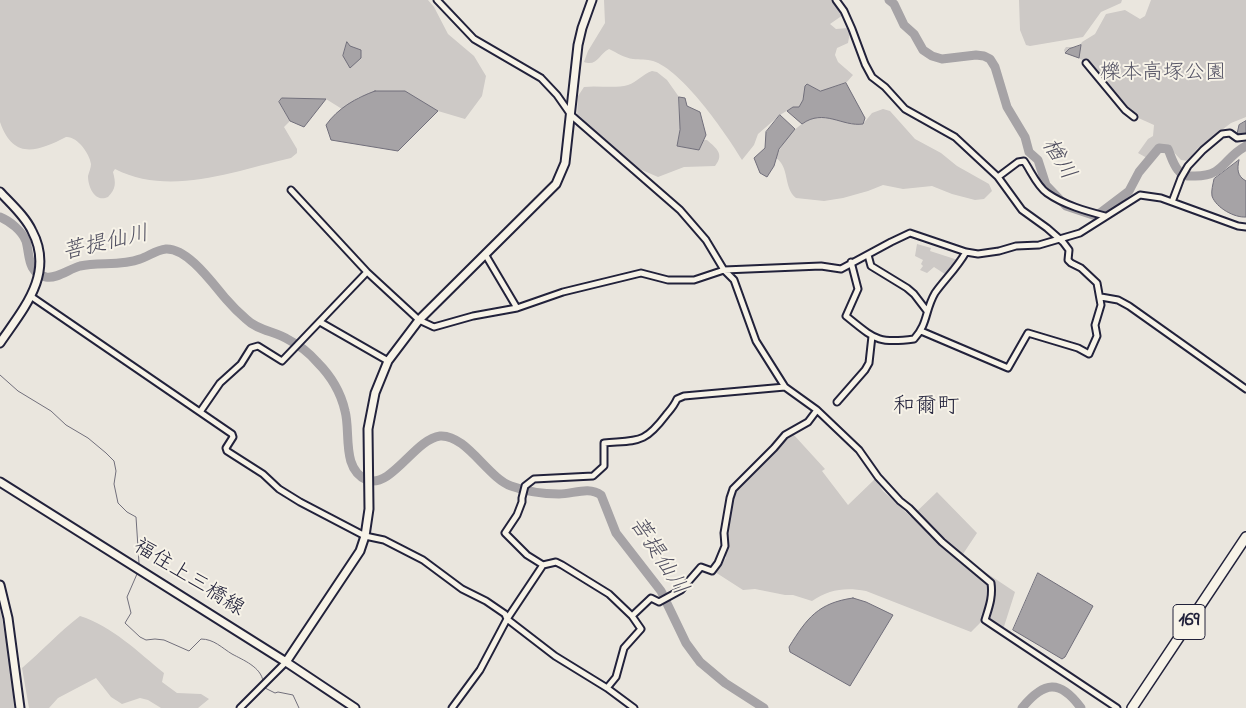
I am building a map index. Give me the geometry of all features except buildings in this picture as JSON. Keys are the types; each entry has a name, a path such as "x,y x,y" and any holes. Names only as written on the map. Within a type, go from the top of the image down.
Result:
{"highway":[{"name":"169","path":"1132,708 1246,536"}],"street":[{"path":"437,0 474,40 541,78 556,94 571,115 680,210 706,240 724,270 734,280 756,341 786,386 817,410 859,450 878,477 900,501 942,542 991,583 993,592 991,603 984,620 1117,708"},
{"path":"240,708 286,662 360,551 365,536 369,509 368,429 375,393 388,362 419,320 556,184 565,163 578,45 592,0"},
{"path":"836,0 844,11 872,77 885,87 905,109 955,137 998,177 1022,210 1058,238 1068,250 1068,260 1071,264 1081,268 1097,283 1101,297 1100,311 1095,325 1097,336 1089,354 1078,348 1028,333 1008,368 921,331"},
{"path":"1086,63 1125,110 1134,117"},
{"path":"1172,202 1188,166 1203,150 1222,134 1230,133 1237,138 1246,137"},
{"path":"998,177 1018,162 1024,161 1047,193 1069,205 1106,216"},
{"path":"291,190 367,272 419,320 434,327 473,316 516,308 563,292 641,273 668,280 694,280 724,270 821,266 841,268 910,234 978,254 1016,246 1039,245 1080,233 1140,196 1151,196 1172,202 1238,226 1246,227"},
{"path":"0,192 32,229 37,240 40,269 32,297 0,343"},
{"path":"851,262 858,289 846,316 872,336 881,340 897,341 914,339 921,331 926,322 927,311 936,293 957,268 966,252"},
{"path":"485,254 516,308"},
{"path":"868,255 871,266 907,288 927,311"},
{"path":"200,412 220,383 241,364 251,348 258,346 282,361 367,272"},
{"path":"32,297 233,435 226,448 228,452 263,474 279,489 365,536 384,540 423,560 462,589 486,600 505,614 507,619 555,656 607,688 634,708"},
{"path":"1101,297 1118,300 1129,306 1246,389"},
{"path":"320,322 388,362"},
{"path":"837,402 869,363 869,345 872,336"},
{"path":"543,565 527,554 505,533 517,515 525,486 534,479 593,476 604,466 604,443 641,440 658,426 675,406 677,399 684,396 786,386"},
{"path":"632,616 651,598 659,602 676,594 701,567 712,571 718,563 725,546 724,533 730,498 734,489 785,435 808,422 817,410"},
{"name":"福住上三橋線","path":"0,482 286,662 355,708"},
{"path":"452,708 480,670 507,619 543,565 556,562 609,594 632,616 641,630 624,648 616,677 607,688"},
{"path":"0,586 8,618 20,708"}],"green space":[{"path":"0,0 428,0 434,7 448,34 474,56 486,76 482,96 465,119 438,111 404,91 359,97 342,109 326,99 282,98 279,103 290,121 284,127 297,149 297,153 291,158 225,175 180,181 158,181 136,177 115,169 113,172 115,183 113,191 108,197 99,198 93,193 89,185 88,176 91,164 88,155 74,139 66,137 36,149 27,149 19,147 5,134 0,122"},
{"path":"604,0 832,0 843,15 830,24 836,29 848,28 850,32 848,43 837,48 835,55 838,62 853,75 846,83 820,91 807,84 799,107 793,107 780,115 758,134 754,145 742,160 725,134 690,89 677,76 664,67 651,60 627,58 609,49 592,63 584,62 588,51 605,23"},
{"path":"1019,0 1122,0 1121,3 1101,12 1083,37 1030,46 1026,45 1020,30"},
{"name":"櫟本高塚公園","path":"1151,0 1246,0 1246,117 1231,123 1197,149 1188,161 1181,160 1168,146 1155,146 1147,158 1138,153 1148,139 1153,136 1154,125 1134,116 1123,106 1085,61 1065,53 1064,50 1066,47 1079,47 1082,42 1095,34 1106,14 1125,10 1140,19 1145,16"},
{"path":"652,71 657,72 667,80 679,97 680,130 677,146 699,150 703,140 707,140 719,155 715,166 684,167 658,177 635,167 577,117 578,96 584,87 628,85"},
{"path":"883,109 890,111 915,139 941,153 957,166 989,184 992,191 984,199 975,200 932,186 903,189 883,185 843,198 824,201 796,198 792,194 783,167 776,158 784,142 796,128 811,119 820,117 863,124 872,113"},
{"path":"917,244 931,248 930,251 961,261 948,276 934,267 927,273 920,270 923,266 921,264 923,260 915,256"},
{"path":"793,434 825,469 822,471 848,505 875,479 883,491 911,517 937,492 977,533 963,554 979,568 1015,592 1001,636 981,622 971,632 866,591 838,590 812,601 793,595 755,589 743,590 715,572 726,558 725,546 734,495 741,485 769,458 786,438"},
{"path":"0,608 11,669 14,708 0,708"},
{"path":"80,616 103,626 134,648 164,673 162,682 177,693 201,694 209,699 198,708 161,708 148,700 140,698 122,704 111,697 96,678 58,698 49,708 29,708 22,668"}],"shaded area":[{"path":"347,42 350,46 361,50 361,58 350,68 343,56"},
{"path":"1081,45 1079,58 1065,53 1069,49"},
{"path":"846,83 865,118 863,124 818,118 802,124 787,111 793,107 799,107 807,84 820,91"},
{"path":"375,91 405,91 438,111 398,151 331,140 326,125 331,119 348,104"},
{"path":"679,97 685,98 687,106 700,112 706,135 699,150 677,146 680,130"},
{"path":"282,98 326,99 304,127 290,121 279,102"},
{"path":"780,115 795,129 779,149 774,166 767,177 760,173 754,158 765,148 766,132"},
{"path":"1246,121 1246,135 1237,134 1239,125"},
{"path":"1239,160 1238,172 1246,181 1246,217 1237,216 1226,211 1217,204 1212,196 1214,179"},
{"path":"1038,573 1093,606 1065,657 1062,659 1013,630"},
{"path":"853,598 893,615 850,686 790,652 789,647 808,620 822,608 841,600"}],"waterway":[{"name":"楢川","path":"889,0 894,4 904,25 914,34 923,50 932,56 942,59 976,55 990,59 995,67 1007,107 1025,137 1029,152 1038,160 1046,185 1066,206 1096,216 1129,191 1139,172 1159,148 1168,149 1175,165 1182,174 1195,176 1205,175 1218,170 1246,146"},
{"name":"菩提仙川","path":"0,217 19,230 26,241 32,268 35,272 46,277 59,275 80,266 133,261 166,249 183,254 207,276 231,304 251,323 297,344 326,373 338,391 343,404 347,420 348,449 353,468 367,480 376,481 385,477 421,445 440,436 450,437 459,442 494,475 511,486 528,491 547,493 564,494 591,491 601,495 616,533 661,591 686,643 700,662 725,683 764,708"},
{"path":"0,375 18,391 51,411 66,425 88,438 114,461 116,471 114,484 118,503 127,512 136,517 139,563"},
{"path":"137,574 127,597 131,613 125,623 140,637 146,640 164,640 189,651 201,639 210,640 251,664 262,676 263,681"},
{"name":"菩提仙川","path":"1022,708 1030,699 1045,688 1052,687 1066,692 1081,708"},
{"path":"265,688 275,693 293,695 299,708"}],"district":[{"name":"和爾町","path":"926,408"}]}
